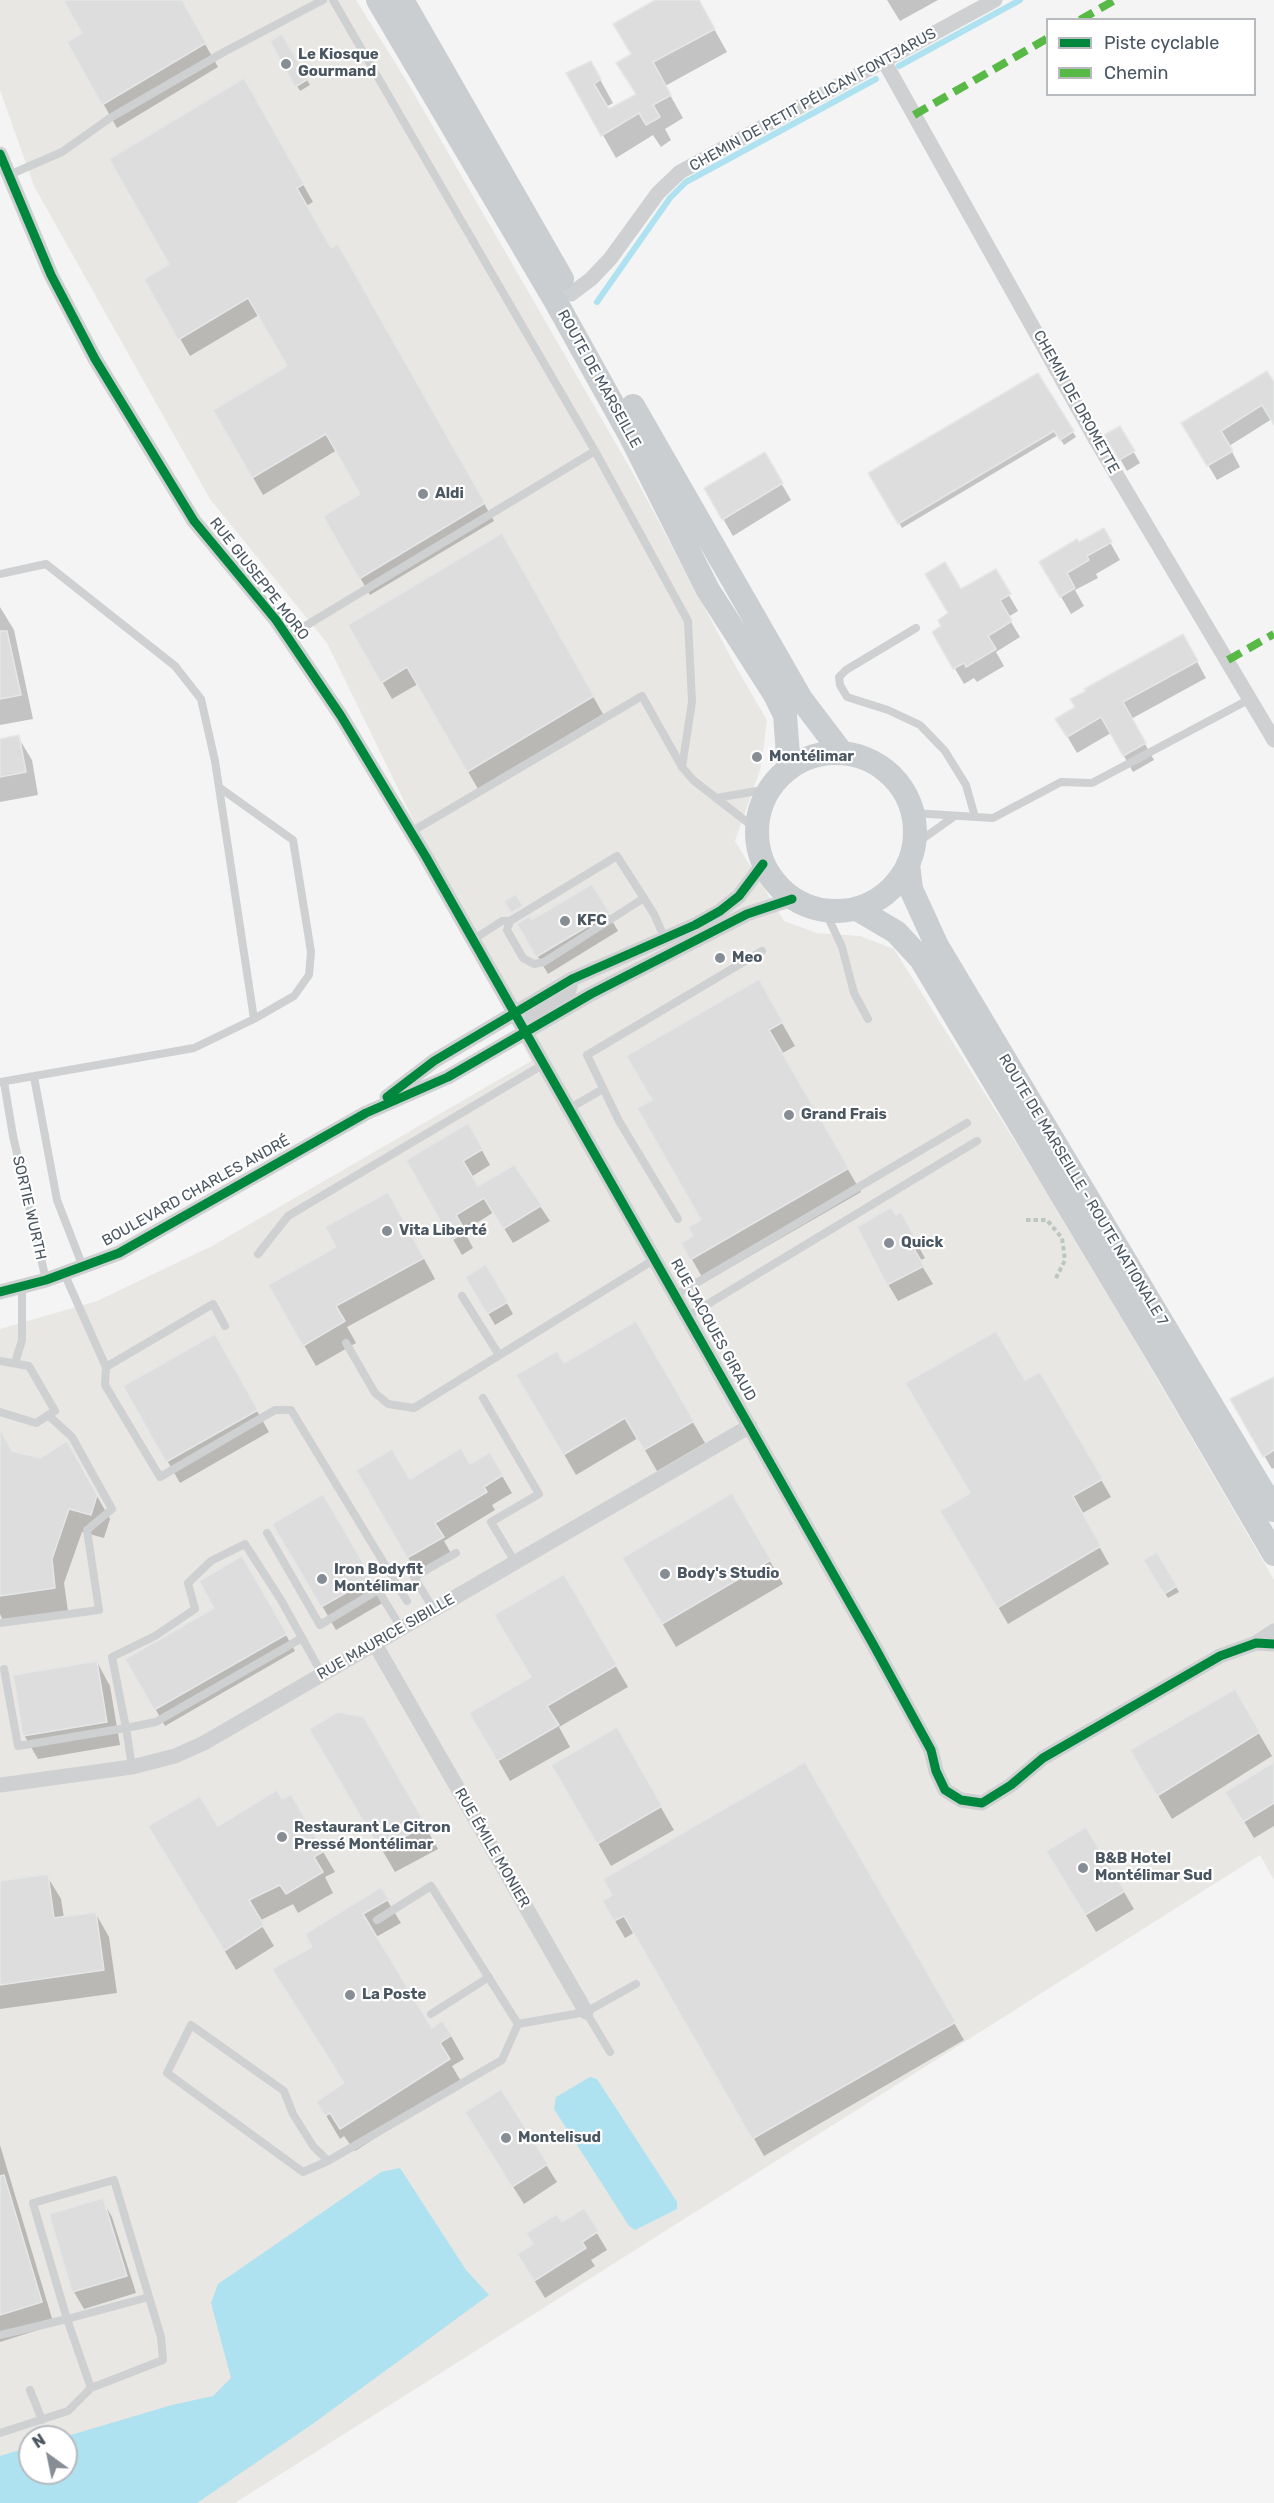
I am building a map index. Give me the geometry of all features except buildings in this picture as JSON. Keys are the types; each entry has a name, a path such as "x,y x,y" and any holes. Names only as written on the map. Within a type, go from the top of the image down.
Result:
{"main road":[{"name":"ROUTE DE MARSEILLE","path":"378,0 556,302 631,437 708,590 774,693 785,714 789,768"},
{"name":"ROUTE DE MARSEILLE","path":"402,0 801,699 815,721 842,753"},
{"path":"842,753 866,759 887,771 899,783 913,813 911,855 896,884 878,899 857,909 825,911 792,899 776,883 763,864 756,828 763,801 769,789 789,768 805,759 823,754 842,753"},
{"name":"ROUTE DE MARSEILLE - ROUTE NATIONALE 7","path":"911,855 911,889 937,946 1274,1510"},
{"name":"ROUTE DE MARSEILLE - ROUTE NATIONALE 7","path":"857,909 896,932 921,959 1274,1554"}],"street":[{"name":"CHEMIN DE PETIT PÉLICAN FONTJARUS","path":"571,294 591,279 610,259 658,193 680,172 995,0"},
{"name":"CHEMIN DE DROMETTE","path":"884,61 1097,442 1274,740"},
{"name":"RUE GIUSEPPE MORO","path":"0,154 51,275 126,413 194,521 287,637 341,716 521,1021"},
{"name":"BOULEVARD CHARLES ANDRÉ","path":"0,1292 46,1280 119,1253 366,1113 448,1077 572,979 665,939 720,911 739,896 763,864"},
{"name":"BOULEVARD CHARLES ANDRÉ","path":"366,1113 434,1061 747,914 792,899"},
{"name":"RUE JACQUES GIRAUD","path":"521,1021 873,1644 931,1750 936,1771 945,1790 961,1800 982,1803 1011,1785 1043,1758 1227,1652 1257,1643"},
{"name":"RUE MAURICE SIBILLE","path":"0,1785 132,1767 175,1756 204,1743 750,1426"},
{"path":"1257,1643 1274,1631"},
{"path":"1257,1643 1274,1644"},
{"name":"RUE ÉMILE MONIER","path":"375,1644 586,2012"}],"lane":[{"path":"8,176 62,152 110,118 213,58 323,0"},
{"path":"333,0 595,451 688,621 692,702 682,767"},
{"path":"287,637 595,451"},
{"path":"0,574 46,564 175,666 201,699 219,788 254,1019"},
{"path":"916,628 846,670 839,677 840,685 847,697 888,710 920,725 945,752 966,785 975,818"},
{"path":"411,832 642,696 682,767 693,780 756,828"},
{"path":"913,813 952,818 993,818 1061,782 1092,783 1250,699"},
{"path":"2,1082 194,1048 254,1019 294,996 309,975 311,952 293,840 219,788"},
{"path":"716,798 769,789"},
{"path":"911,855 952,818"},
{"path":"474,939 502,921 510,921 616,856 644,898 665,939"},
{"path":"510,921 507,930 523,958 534,964 544,962 644,898"},
{"path":"825,911 842,947 854,993 868,1019"},
{"path":"678,1220 619,1121 587,1055 762,951"},
{"path":"258,1254 288,1216 545,1063"},
{"path":"34,1077 57,1200 83,1267"},
{"name":"SORTIE WURTH","path":"2,1082 46,1280"},
{"path":"570,1108 603,1089"},
{"path":"676,1295 967,1124"},
{"path":"688,1316 977,1141"},
{"path":"346,1343 375,1394 388,1404 414,1408 655,1259"},
{"path":"64,1273 106,1367 105,1385 160,1478 275,1410 291,1410 407,1601"},
{"path":"15,1363 22,1340 22,1287"},
{"path":"462,1296 499,1355"},
{"path":"106,1367 213,1304 225,1326"},
{"path":"0,1361 29,1366 55,1411 36,1423 0,1412"},
{"path":"483,1398 539,1494 491,1522 515,1562"},
{"path":"0,1623 99,1610 87,1530 112,1509 72,1437 48,1415"},
{"path":"267,1533 320,1624 378,1590 401,1628"},
{"path":"132,1767 112,1657 154,1636 195,1609 188,1583 211,1561 245,1544 322,1674"},
{"path":"434,1610 414,1577 456,1553"},
{"path":"4,1669 18,1746 156,1722 302,1638"},
{"path":"378,1920 431,1886 518,2024"},
{"path":"431,2014 489,1977"},
{"path":"518,2024 586,2012 636,1984"},
{"name":"RUE ÉMILE MONIER","path":"586,2012 609,2052"},
{"path":"328,2161 313,2146 284,2091 191,2025 167,2073 303,2172 328,2161 502,2060 518,2024"},
{"path":"0,2433 68,2411 91,2388 163,2360 161,2337 114,2180 33,2203 67,2319 91,2388"},
{"path":"0,2335 149,2297"},
{"path":"30,2390 42,2420"}],"path":[{"path":"1026,1220 1047,1220 1062,1238 1065,1260 1055,1280"}],"shaded area":[{"path":"0,0 356,0 409,85 634,475 736,667 767,720 761,767 735,841 784,921 817,933 860,936 894,949 1072,1232 1274,1580 1274,1880 1260,1855 235,2503 0,2503 0,1329 97,1301 212,1246 531,1061 327,643 210,499 34,186 0,90"}],"water":[{"path":"590,2077 597,2079 677,2202 677,2209 635,2230 629,2226 554,2109 556,2097"},
{"path":"400,2168 466,2270 489,2295 311,2425 197,2503 0,2503 0,2456 18,2451 18,2485 78,2485 78,2433 172,2405 213,2396 231,2378 211,2303 218,2284 381,2172"}],"waterway":[{"path":"899,66 1020,0"},
{"path":"597,302 670,198 686,182 876,79"}],"marked path":[{"path":"1084,18 1115,0"},
{"path":"914,115 1046,39"},
{"path":"1228,660 1274,634"}],"cycle path":[{"path":"0,154 51,275 95,359 194,521 276,620 341,716 426,857 873,1644 931,1750 936,1771 945,1790 961,1800 982,1803 1011,1785 1043,1758 1220,1656 1256,1643 1274,1644"},
{"path":"387,1097 434,1061 572,979 695,925 720,911 739,896 763,864"},
{"path":"0,1292 46,1280 119,1253 366,1113 448,1077 591,994 747,914 792,899"}],"place":[{"name":"Le Kiosque Gourmand","path":"286,64"},
{"name":"Aldi","path":"423,494"},
{"name":"Montélimar","path":"757,757"},
{"name":"KFC","path":"565,921"},
{"name":"Meo","path":"720,958"},
{"name":"Grand Frais","path":"789,1115"},
{"name":"Vita Liberté","path":"387,1231"},
{"name":"Quick","path":"889,1243"},
{"name":"Body's Studio","path":"665,1574"},
{"name":"Iron Bodyfit Montélimar","path":"322,1579"},
{"name":"Restaurant Le Citron Pressé Montélimar","path":"282,1837"},
{"name":"B&B Hotel Montélimar Sud","path":"1083,1868"},
{"name":"La Poste","path":"350,1995"},
{"name":"Montelisud","path":"506,2138"}]}
